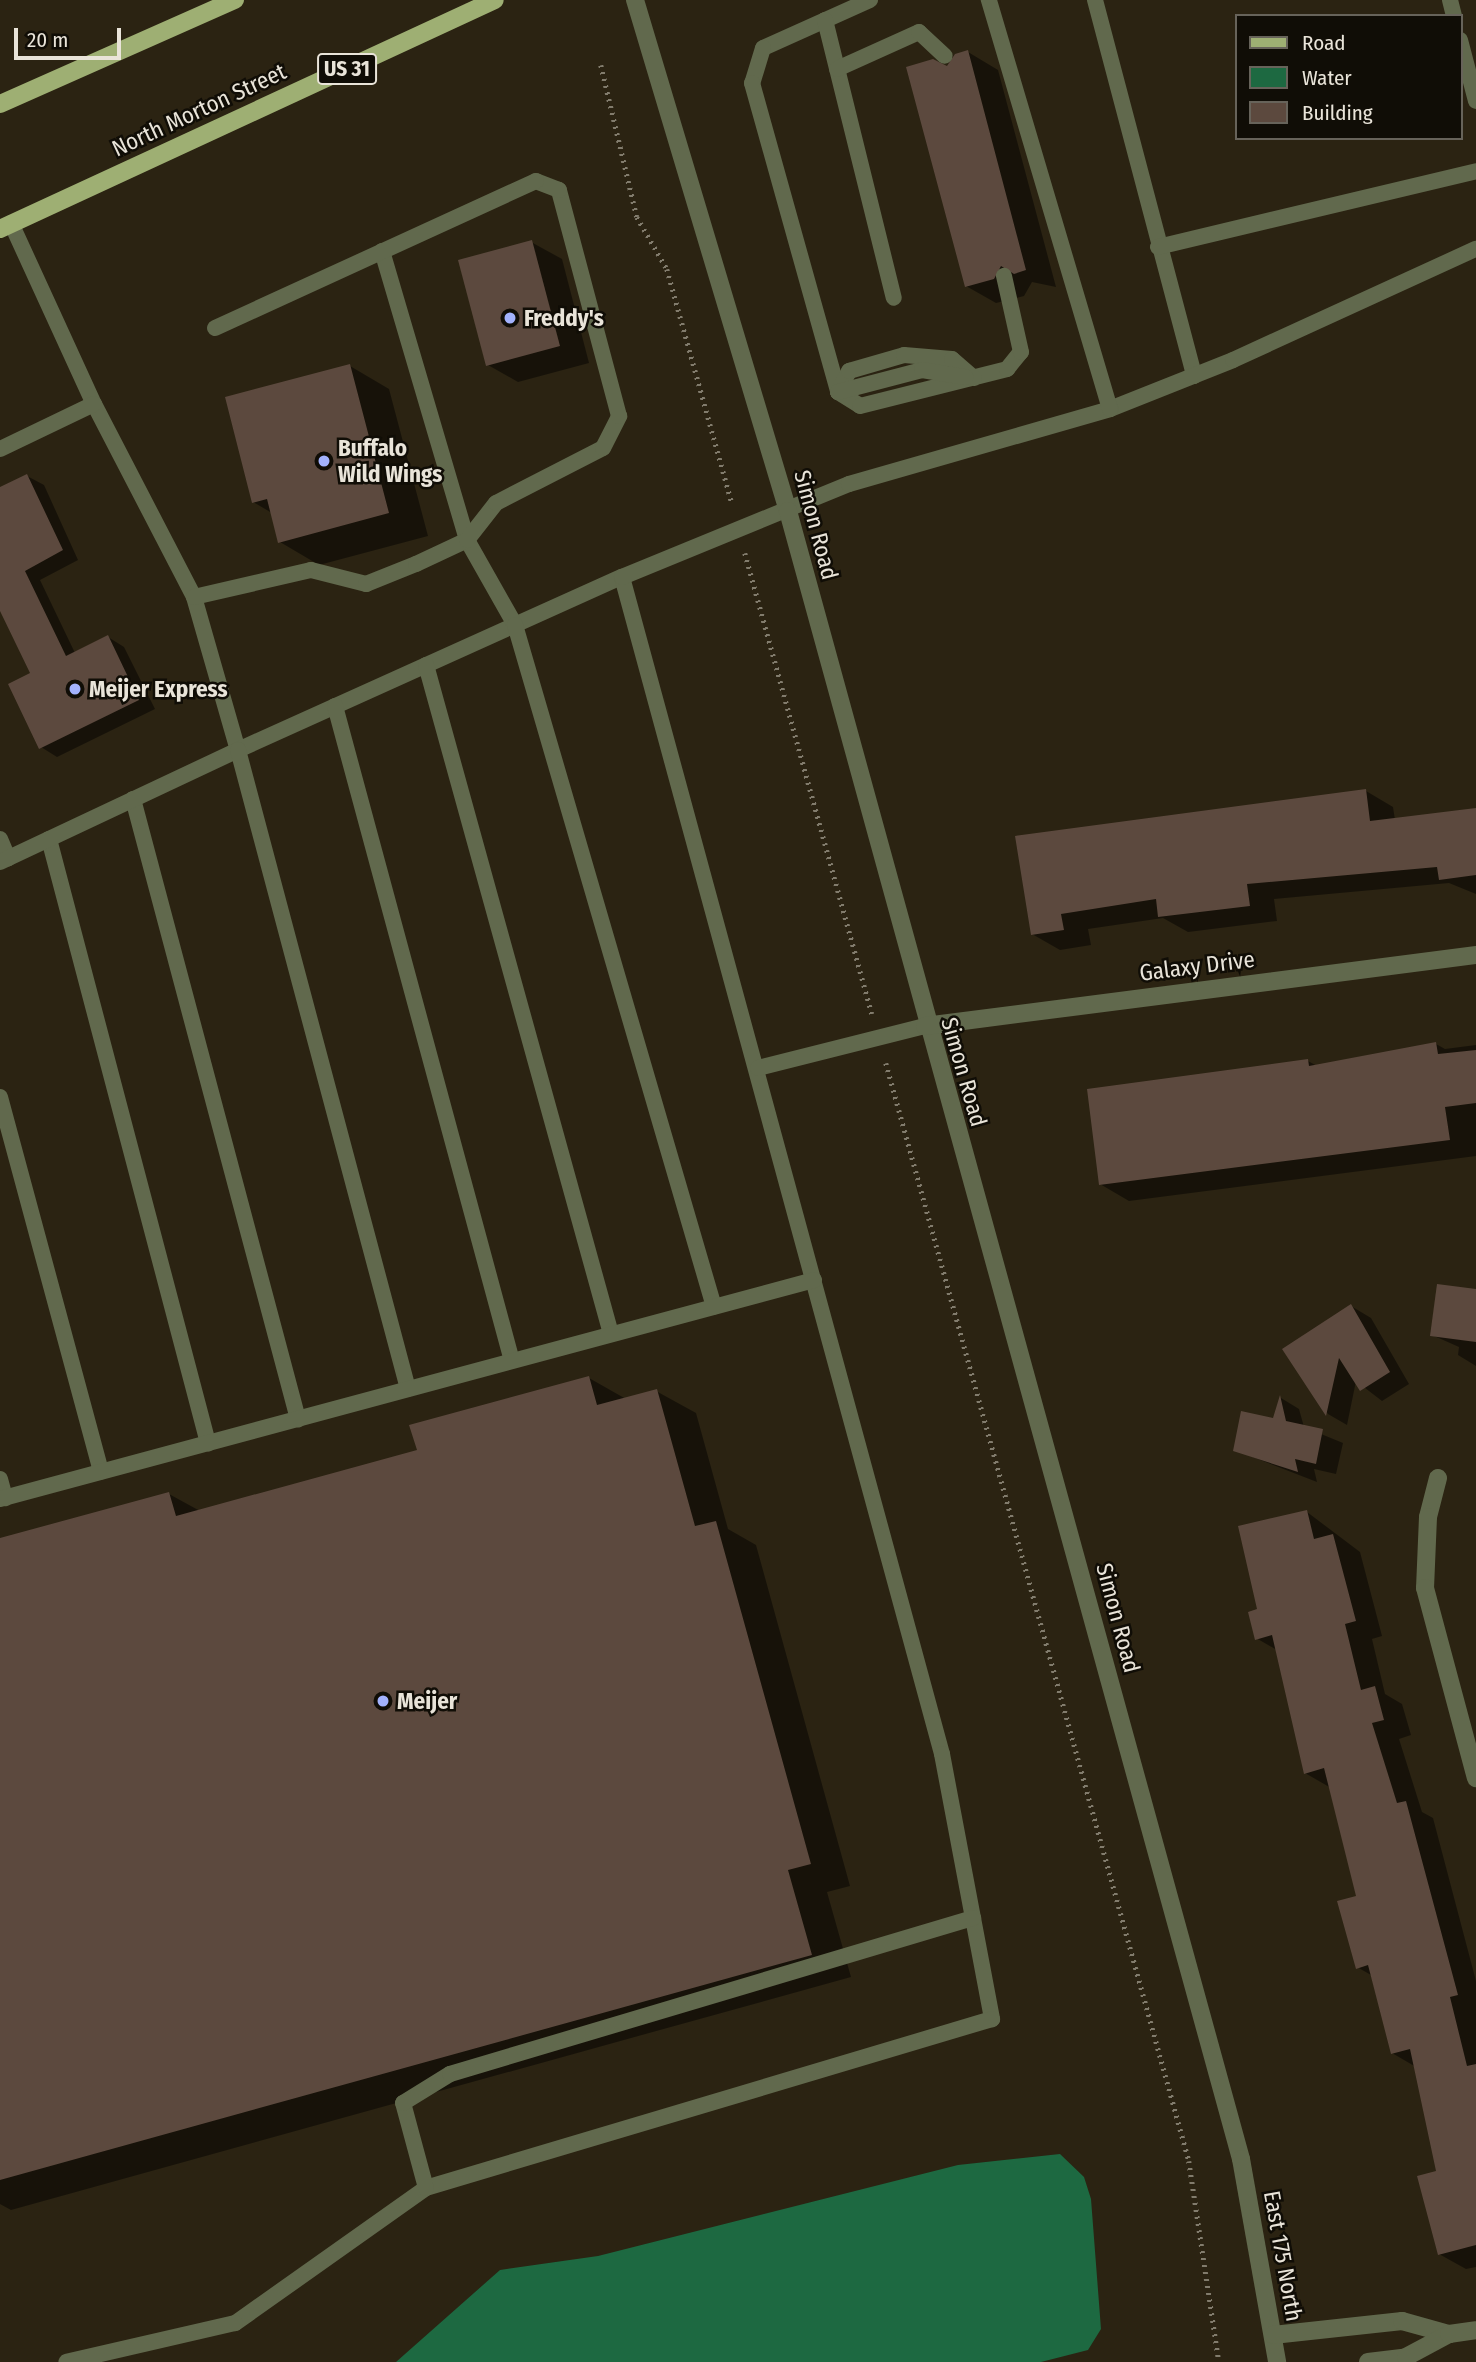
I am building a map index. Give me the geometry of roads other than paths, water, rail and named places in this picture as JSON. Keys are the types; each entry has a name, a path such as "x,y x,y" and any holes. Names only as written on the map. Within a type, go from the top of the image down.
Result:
{"main road":[{"path":"0,104 236,0"},
{"name":"North Morton Street","path":"6,226 495,0"}],"street":[{"name":"Simon Road","path":"635,0 788,511 925,1026 1241,2159"},
{"name":"Galaxy Drive","path":"925,1026 1476,955"},
{"path":"1438,1478 1428,1517 1425,1588 1476,1778"},
{"name":"East 175 North","path":"1241,2159 1277,2362"},
{"path":"1273,2335 1402,2321 1449,2334"},
{"path":"1368,2362 1406,2357 1449,2334 1476,2330"}],"lane":[{"path":"870,0 763,48 752,83 838,391 859,406 1007,369 1021,352 1004,276"},
{"path":"989,0 1110,409"},
{"path":"1095,0 1194,376"},
{"path":"825,20 894,298"},
{"path":"836,69 919,32 945,56"},
{"path":"1462,48 1476,102"},
{"path":"1158,247 1476,171"},
{"path":"194,597 311,570 366,584 467,540 496,503 603,448 619,416 559,190 536,181 215,328"},
{"path":"6,226 194,597 238,750 408,1389"},
{"path":"0,839 4,860 238,750 622,577 849,484 1110,409 1194,376 1476,248"},
{"path":"382,251 467,540 516,625 714,1307"},
{"path":"838,391 922,370 974,378"},
{"path":"0,449 94,404"},
{"path":"66,2362 235,2323 426,2188 992,2019 942,1754 758,1068 622,577"},
{"path":"426,665 611,1334"},
{"path":"335,706 512,1361"},
{"path":"133,799 298,1419"},
{"path":"49,839 208,1443"},
{"path":"758,1068 925,1026"},
{"path":"0,1097 101,1472"},
{"path":"0,1479 3,1498 814,1280"},
{"path":"426,2188 402,2102 450,2074 974,1918"}],"water":[{"path":"1060,2154 1084,2177 1091,2199 1101,2329 1088,2350 1041,2362 396,2362 500,2270 598,2256 958,2165"}],"place":[{"name":"Freddy's","path":"510,318"},
{"name":"Buffalo Wild Wings","path":"324,461"},
{"name":"Meijer Express","path":"75,689"},
{"name":"Meijer","path":"383,1701"}]}
